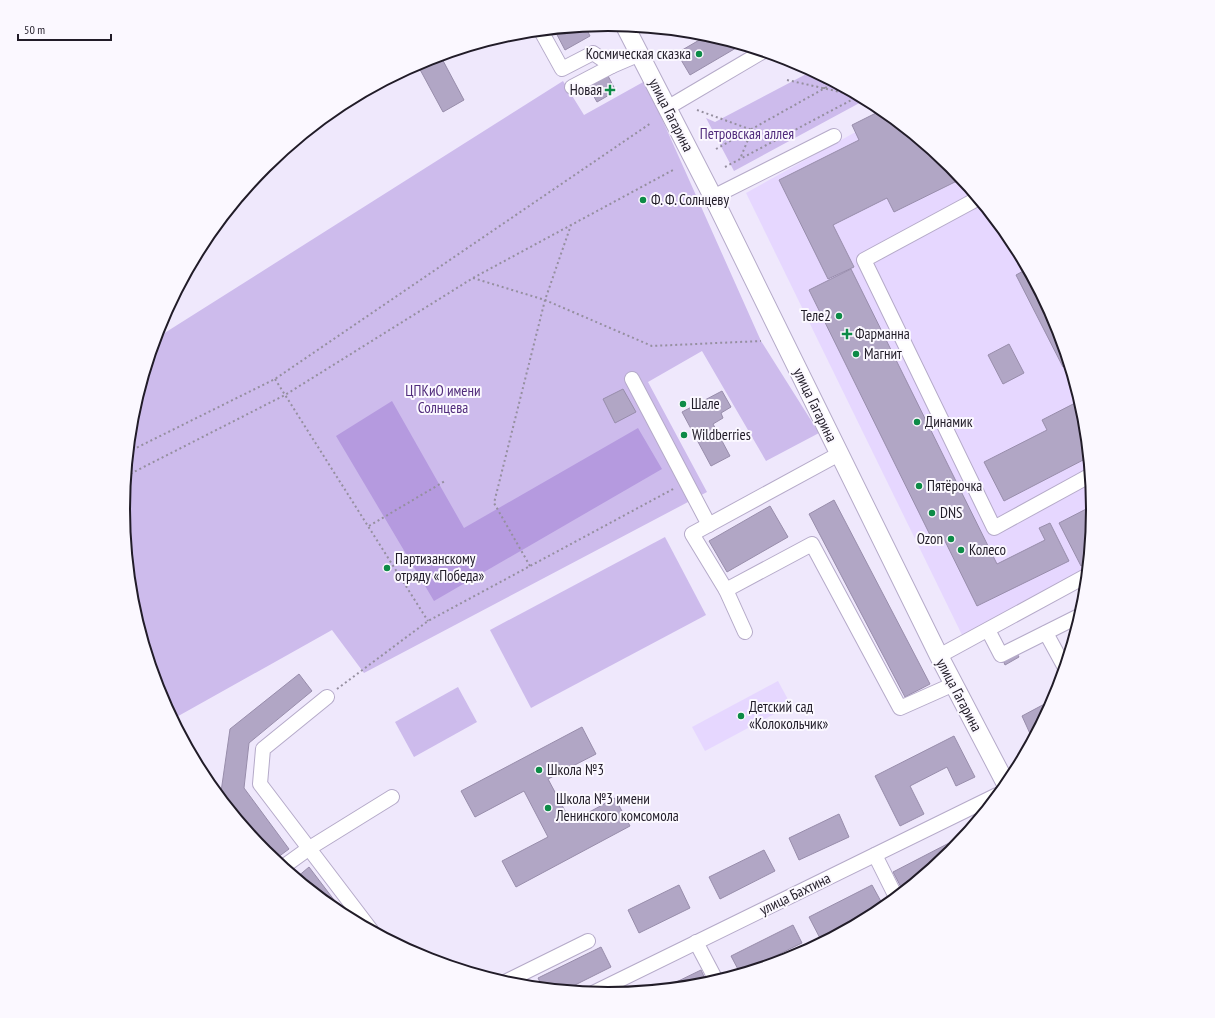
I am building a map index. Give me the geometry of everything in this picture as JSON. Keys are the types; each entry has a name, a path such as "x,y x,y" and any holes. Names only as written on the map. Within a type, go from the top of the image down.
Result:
{"main road":[{"name":"улица Гагарина","path":"628,32 713,197 939,656 1003,778"}],"street":[{"path":"543,35 562,69 593,52 612,66"},
{"path":"572,87 612,66 640,54"},
{"path":"667,108 757,55"},
{"path":"713,197 834,136"},
{"path":"973,201 864,260 994,528 1084,479"},
{"path":"632,379 709,525"},
{"path":"745,632 726,590 692,534 839,454"},
{"path":"726,590 812,544 900,708 954,684"},
{"path":"939,656 1080,580"},
{"path":"988,630 1001,655 1072,619"},
{"path":"1046,632 1061,660"},
{"path":"327,697 263,749 260,784 363,920"},
{"path":"288,864 308,849 392,798"},
{"name":"улица Бахтина","path":"605,987 986,801"},
{"path":"875,855 893,891"},
{"path":"513,978 588,940"},
{"path":"696,942 713,975"}],"path":[{"path":"787,80 842,93"},
{"path":"824,89 825,83"},
{"path":"716,149 829,86"},
{"path":"725,167 852,99"},
{"path":"697,110 752,130"},
{"path":"134,449 275,379 651,123"},
{"path":"739,160 752,130"},
{"path":"131,473 285,395 473,278 673,170"},
{"path":"530,566 494,503 545,300 572,225"},
{"path":"473,278 545,300 652,346 761,341"},
{"path":"275,379 428,621"},
{"path":"369,526 445,481"},
{"path":"327,697 428,621 686,482"}],"shaded area":[{"path":"881,118 923,150 967,194 1005,243 1021,270 1049,326 1060,355 1076,416 1084,478 1086,509 1081,572 963,637 746,193"},
{"path":"392,401 464,528 638,428 662,469 434,601 336,436"},
{"name":"Детский сад «Колокольчик»","path":"778,681 791,705 705,751 692,727"}],"green space":[{"name":"Петровская аллея","path":"806,74 859,103 734,171 706,118 715,122"},
{"name":"ЦПКиО имени Солнцева","path":"563,81 584,115 645,81 761,341 819,433 766,461 702,351 648,382 707,492 364,673 332,630 177,717 155,663 146,633 134,571 131,540 131,478 134,447 146,385 163,334"},
{"path":"665,537 706,615 531,708 490,630"},
{"path":"458,687 477,722 414,757 395,722"}],"building":[{"path":"588,32 590,36 565,50 557,34"},
{"path":"700,40 735,48 690,75 677,53"},
{"path":"443,60 464,100 443,112 420,69"},
{"path":"607,74 616,91 597,102 587,84"},
{"path":"875,113 923,150 955,182 894,212 887,198 833,225 854,267 828,279 779,180 859,140 852,125"},
{"path":"851,269 997,564 1045,540 1039,528 1050,523 1069,561 977,606 942,535 932,539 809,290"},
{"path":"1022,272 1036,298 1049,326 1063,367 1016,275"},
{"path":"1009,344 1024,373 1003,384 988,355"},
{"path":"623,389 636,412 615,423 603,399"},
{"path":"722,391 731,407 721,413 723,418 713,424 730,456 711,466 682,412"},
{"path":"1073,404 1082,460 1004,501 984,462 1047,430 1042,420"},
{"path":"834,500 930,684 905,697 809,514"},
{"path":"770,506 788,537 727,572 709,541"},
{"path":"1086,509 1082,566 1081,566 1059,523"},
{"path":"1015,650 1019,657 1005,665 1002,658"},
{"path":"299,674 312,691 249,743 244,788 289,849 279,856 248,824 221,791 230,729"},
{"path":"1043,705 1029,732 1022,716"},
{"name":"Школа №3 имени Ленинского комсомола","path":"582,727 596,754 548,779 571,822 615,798 630,826 516,887 502,861 548,837 524,791 475,817 461,791"},
{"path":"954,736 975,777 956,786 947,767 910,786 924,814 900,826 875,776"},
{"path":"839,814 849,837 799,860 789,838"},
{"path":"949,843 923,868 900,886 893,872"},
{"path":"764,850 775,871 720,899 709,877"},
{"path":"309,867 335,901 317,888 300,875"},
{"path":"679,885 690,908 639,933 628,910"},
{"path":"872,885 881,901 820,938 809,917"},
{"path":"793,925 802,943 769,959 738,969 731,956"},
{"path":"601,947 611,967 573,986 540,982 538,978"},
{"path":"701,970 704,977 701,978 676,982"}],"place":[{"name":"Космическая сказка","path":"699,54"},
{"name":"Новая","path":"610,90"},
{"name":"Ф. Ф. Солнцеву","path":"643,200"},
{"name":"Теле2","path":"839,316"},
{"name":"Фарманна","path":"847,334"},
{"name":"Магнит","path":"856,354"},
{"name":"Шале","path":"683,404"},
{"name":"Динамик","path":"917,422"},
{"name":"Wildberries","path":"684,435"},
{"name":"Пятёрочка","path":"919,486"},
{"name":"DNS","path":"932,513"},
{"name":"Ozon","path":"951,539"},
{"name":"Колесо","path":"961,550"},
{"name":"Партизанскому отряду «Победа»","path":"387,568"},
{"name":"Детский сад «Колокольчик»","path":"741,716"},
{"name":"Школа №3","path":"539,770"},
{"name":"Школа №3 имени Ленинского комсомола","path":"548,808"}]}
